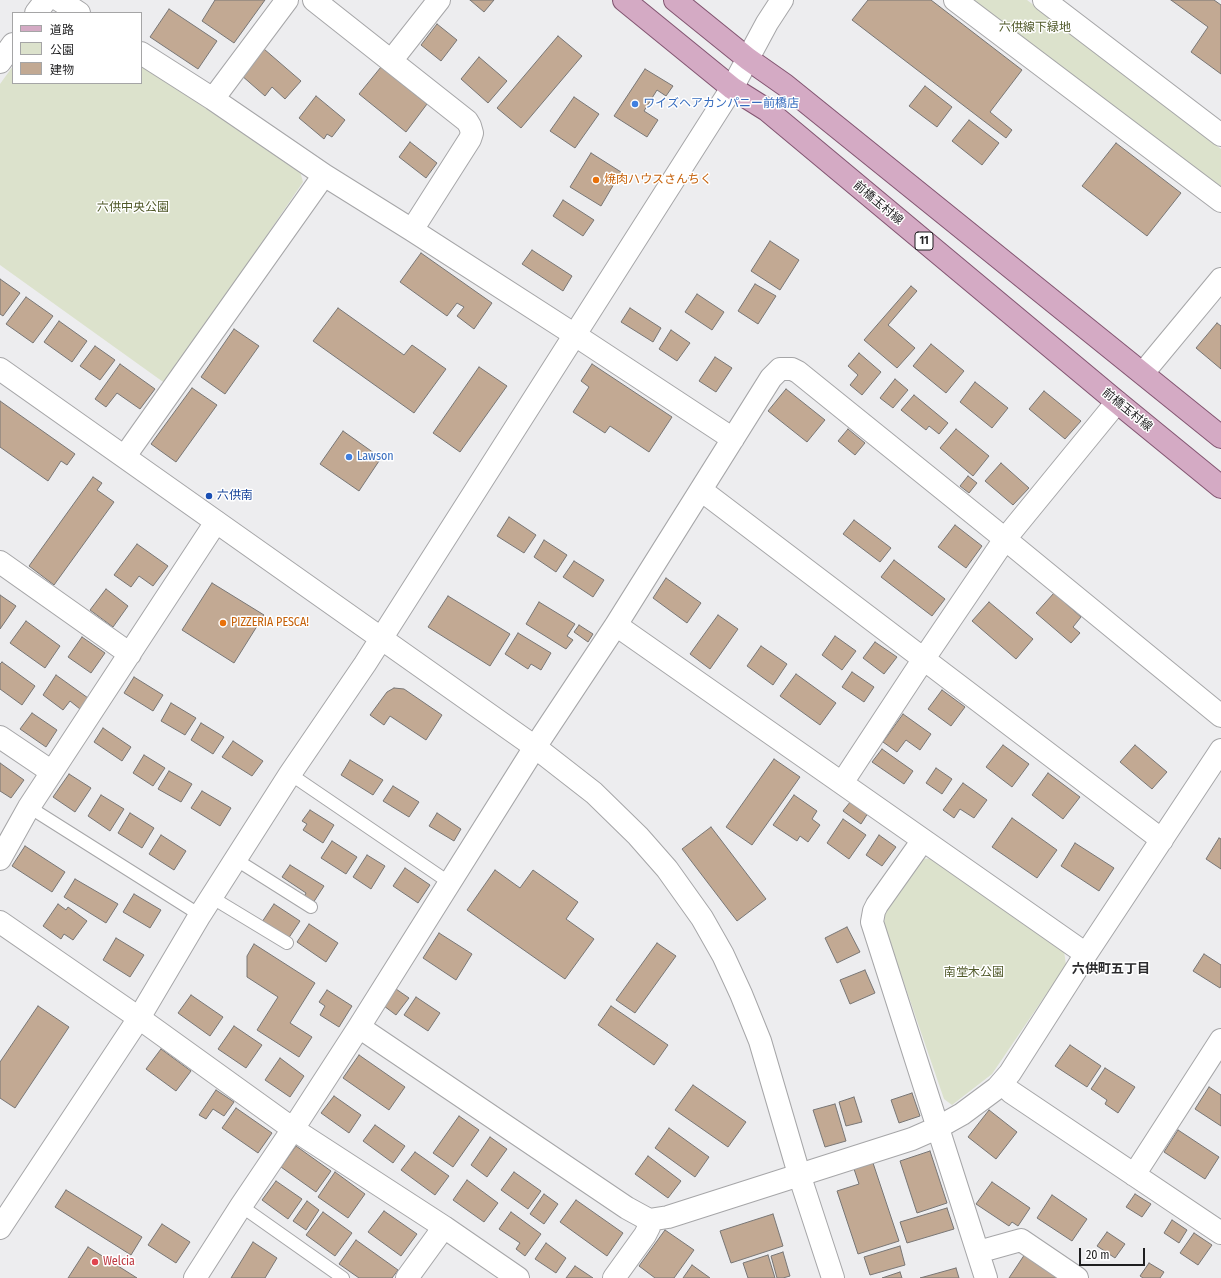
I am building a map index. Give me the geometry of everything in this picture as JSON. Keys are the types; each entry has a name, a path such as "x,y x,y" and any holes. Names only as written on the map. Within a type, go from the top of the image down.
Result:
{"main road":[{"name":"前橋玉村線","path":"624,0 732,88 767,110 1116,402 1221,487"},
{"path":"674,0 748,59 785,85 1221,437"}],"street":[{"path":"37,12 46,0"},
{"path":"58,0 77,12"},
{"path":"213,99 287,0"},
{"path":"314,0 467,121 470,126 472,133 470,139 412,230"},
{"path":"391,61 439,0"},
{"path":"0,1228 139,1018 205,906 290,774 365,664 732,88 767,23 782,0"},
{"path":"955,0 1221,201"},
{"path":"1044,0 1221,135"},
{"path":"0,62 12,45"},
{"path":"142,54 213,99 324,175 574,334 733,439"},
{"path":"125,456 324,175"},
{"path":"1143,373 1221,278"},
{"path":"0,369 535,747 594,793 638,836 667,869 702,918 723,955 741,994 760,1040 799,1174 833,1278"},
{"path":"195,1278 359,1027 535,747 616,625 771,378 780,369 792,369 798,372 1221,716"},
{"path":"842,783 1005,539 1116,402"},
{"path":"701,490 1162,840"},
{"path":"0,859 29,807 216,522"},
{"path":"0,562 130,654"},
{"path":"616,625 1086,954"},
{"path":"0,737 52,772"},
{"path":"359,1027 627,1208 649,1220 668,1217 912,1138 937,1128 962,1114 988,1095 1002,1083 1221,750"},
{"path":"923,840 877,905 872,916 872,922 986,1278"},
{"path":"0,922 139,1018 293,1129 444,1227 518,1278"},
{"path":"1134,1175 1221,1040"},
{"path":"1002,1083 1011,1092 1221,1234"},
{"path":"619,1277 645,1235 649,1227 649,1220"},
{"path":"407,1278 444,1227"},
{"path":"978,1252 1021,1240 1077,1278"}],"lane":[{"path":"290,774 450,883"},
{"path":"29,807 205,906 287,943"},
{"path":"235,859 311,907"},
{"path":"241,1206 343,1278"}],"green space":[{"name":"六供線下緑地","path":"970,0 1027,0 1221,149 1221,192"},
{"name":"六供中央公園","path":"142,66 300,171 303,182 166,384 0,265 0,84 12,67 12,84 142,84"},
{"name":"南堂木公園","path":"933,858 1064,951 1066,965 992,1074 952,1105 944,1099 884,925 885,911 923,859"}],"building":[{"path":"215,0 265,0 234,43 202,21"},
{"path":"470,0 494,0 484,12"},
{"path":"868,0 931,0 1022,70 990,112 1012,130 1006,138 852,20"},
{"path":"1171,0 1214,0 1221,5 1221,74 1191,52 1208,27"},
{"path":"169,9 217,41 198,69 150,37"},
{"path":"437,24 457,40 441,61 421,45"},
{"path":"558,36 582,56 521,128 497,108"},
{"path":"264,49 301,81 285,99 272,87 265,96 241,75"},
{"path":"479,57 507,81 488,103 461,79"},
{"path":"381,67 427,104 406,132 359,94"},
{"name":"ワイズヘアカンパニー前橋店","path":"645,69 673,86 666,96 657,90 644,111 658,120 647,137 614,116"},
{"path":"925,86 952,107 937,127 909,106"},
{"path":"316,96 345,120 332,137 327,134 324,139 299,118"},
{"path":"574,97 599,114 575,148 550,131"},
{"path":"969,120 999,143 982,165 952,141"},
{"path":"410,142 437,163 426,178 399,157"},
{"path":"1116,143 1181,193 1147,236 1082,186"},
{"name":"焼肉ハウスさんちく","path":"591,153 621,172 601,206 570,187"},
{"path":"563,200 594,220 583,236 553,216"},
{"path":"770,241 799,260 780,290 751,271"},
{"path":"532,250 572,276 563,291 522,264"},
{"path":"421,253 492,303 474,329 457,316 464,307 457,303 447,316 400,282"},
{"path":"0,279 20,293 3,316 0,314"},
{"path":"755,284 776,296 758,324 738,311"},
{"path":"911,286 917,291 888,325 915,348 897,368 864,340"},
{"path":"697,294 724,312 712,330 685,312"},
{"path":"26,297 53,316 33,343 6,324"},
{"path":"338,308 404,355 412,345 446,369 414,413 313,341"},
{"path":"630,308 661,328 653,342 621,322"},
{"path":"59,321 87,341 72,362 44,342"},
{"path":"1217,323 1221,326 1221,369 1196,348"},
{"path":"234,329 259,346 225,394 201,377"},
{"path":"671,330 690,343 677,361 659,349"},
{"path":"931,344 964,371 946,393 913,366"},
{"path":"95,346 115,360 100,380 80,366"},
{"path":"859,353 881,372 862,395 850,385 858,375 848,366"},
{"path":"715,357 732,368 716,392 699,381"},
{"path":"120,364 155,389 140,409 117,393 106,407 95,399"},
{"path":"592,364 672,417 649,452 610,426 605,433 573,412 589,387 581,381"},
{"path":"479,367 507,386 460,452 433,433"},
{"path":"895,379 908,390 893,408 880,398"},
{"path":"975,382 1008,408 992,428 960,402"},
{"path":"192,388 217,405 176,462 151,444"},
{"path":"786,389 825,420 807,442 768,411"},
{"path":"1044,391 1081,421 1065,439 1029,409"},
{"path":"914,395 948,423 939,434 929,426 926,430 901,410"},
{"path":"0,401 75,454 67,465 61,461 48,481 0,447"},
{"path":"848,429 865,443 855,455 838,441"},
{"path":"956,429 989,456 973,476 940,448"},
{"path":"343,431 381,458 359,491 320,464"},
{"path":"1001,463 1029,488 1013,505 985,481"},
{"path":"968,476 977,483 969,493 960,486"},
{"path":"93,477 102,483 97,490 114,502 54,585 29,566"},
{"path":"509,517 536,535 524,553 497,536"},
{"path":"854,520 891,548 880,562 843,534"},
{"path":"955,525 982,546 966,568 938,547"},
{"path":"544,540 567,555 556,572 534,557"},
{"path":"137,544 168,566 153,586 139,576 131,587 114,575"},
{"path":"894,560 945,599 932,616 881,577"},
{"path":"574,561 604,580 593,597 563,577"},
{"path":"666,578 701,603 687,623 653,598"},
{"name":"PIZZERIA PESCA!","path":"212,583 264,615 234,663 182,630"},
{"path":"106,589 128,606 113,627 90,610"},
{"path":"1054,593 1081,617 1073,627 1080,633 1071,643 1036,613"},
{"path":"0,595 16,606 0,629"},
{"path":"448,596 510,634 490,666 428,627"},
{"path":"539,602 575,624 567,636 573,640 566,649 526,624"},
{"path":"989,602 1033,639 1016,659 972,621"},
{"path":"718,615 738,629 710,669 690,654"},
{"path":"26,621 60,646 45,668 10,643"},
{"path":"579,625 593,634 588,642 574,632"},
{"path":"518,633 551,653 541,670 531,664 528,669 505,654"},
{"path":"835,636 856,651 842,670 822,655"},
{"path":"82,637 105,653 91,673 68,657"},
{"path":"875,642 897,657 884,674 863,658"},
{"path":"761,646 787,664 773,685 747,666"},
{"path":"2,662 35,686 22,705 0,689 0,664"},
{"path":"852,672 874,687 864,702 842,687"},
{"path":"796,674 836,703 820,725 780,696"},
{"path":"56,675 88,698 80,709 70,701 63,710 43,695"},
{"path":"134,677 163,695 153,711 124,693"},
{"path":"394,688 404,689 442,715 426,740 390,716 384,725 370,715 387,692"},
{"path":"942,690 965,707 951,726 928,709"},
{"path":"171,703 196,718 185,735 161,721"},
{"path":"32,713 57,730 46,747 20,729"},
{"path":"903,714 931,734 920,750 906,740 897,752 883,742"},
{"path":"201,723 224,737 213,754 191,740"},
{"path":"103,728 131,747 122,761 94,742"},
{"path":"233,741 263,761 252,776 222,757"},
{"path":"1003,745 1029,764 1012,787 986,767"},
{"path":"1135,745 1167,772 1152,789 1120,762"},
{"path":"882,749 913,771 904,784 872,762"},
{"path":"144,755 165,768 153,786 133,773"},
{"path":"774,759 800,777 752,845 726,827"},
{"path":"350,760 383,780 373,795 341,775"},
{"path":"0,763 24,780 11,798 0,791"},
{"path":"936,768 952,779 942,794 926,783"},
{"path":"169,771 192,784 181,802 158,789"},
{"path":"1048,773 1080,797 1063,819 1032,795"},
{"path":"69,774 91,788 75,812 53,797"},
{"path":"963,783 987,800 974,818 960,809 954,818 943,810"},
{"path":"393,786 419,802 409,817 383,801"},
{"path":"202,791 231,808 220,826 191,808"},
{"path":"101,795 124,809 110,831 88,816"},
{"path":"794,795 817,811 812,819 820,825 808,842 800,836 797,841 773,825"},
{"path":"851,801 868,813 861,824 843,811"},
{"path":"310,810 334,825 323,843 303,830 307,824 302,821"},
{"path":"130,813 154,828 142,848 118,833"},
{"path":"437,813 461,829 454,841 429,826"},
{"path":"1012,818 1057,850 1037,878 992,847"},
{"path":"843,819 866,835 849,859 827,843"},
{"path":"711,827 766,899 737,921 682,849"},
{"path":"161,835 186,851 174,870 149,854"},
{"path":"879,835 896,847 882,866 866,855"},
{"path":"1219,838 1221,839 1221,869 1206,859"},
{"path":"332,841 357,857 346,874 321,858"},
{"path":"1075,843 1114,868 1099,891 1061,866"},
{"path":"25,846 65,872 52,892 12,866"},
{"path":"367,855 385,866 371,889 353,877"},
{"path":"290,865 324,886 313,903 304,897 306,893 282,877"},
{"path":"405,868 430,885 418,903 393,886"},
{"path":"495,870 520,888 533,870 578,902 566,919 594,939 565,979 467,910"},
{"path":"75,879 118,904 106,923 64,897"},
{"path":"134,894 161,910 150,928 123,912"},
{"path":"58,904 66,910 68,907 87,921 73,940 64,934 61,939 43,926"},
{"path":"274,904 300,921 288,939 262,922"},
{"path":"309,924 338,943 326,962 297,942"},
{"path":"847,927 860,952 837,963 825,938"},
{"path":"439,933 472,954 456,980 423,958"},
{"path":"116,938 144,955 130,977 103,960"},
{"path":"657,943 676,956 635,1013 616,1000"},
{"path":"254,944 315,983 290,1023 312,1037 299,1057 257,1030 278,997 247,977 247,956"},
{"path":"1204,954 1221,965 1220,988 1193,971"},
{"path":"865,970 875,993 850,1004 840,980"},
{"path":"396,989 409,998 396,1015 384,1006"},
{"path":"327,990 352,1006 339,1027 320,1015 325,1006 319,1002"},
{"path":"191,995 223,1017 210,1036 178,1013"},
{"path":"416,997 440,1013 428,1031 404,1015"},
{"path":"38,1006 69,1027 15,1108 0,1098 0,1062"},
{"path":"611,1006 668,1045 654,1065 598,1025"},
{"path":"234,1026 262,1045 246,1068 218,1049"},
{"path":"1070,1045 1101,1066 1087,1087 1055,1066"},
{"path":"161,1049 191,1071 176,1091 146,1069"},
{"path":"359,1055 405,1087 389,1110 343,1078"},
{"path":"280,1058 304,1076 290,1097 265,1080"},
{"path":"1105,1068 1135,1087 1118,1113 1105,1104 1107,1100 1091,1089"},
{"path":"693,1085 746,1122 728,1147 675,1110"},
{"path":"1209,1087 1221,1095 1221,1126 1195,1109"},
{"path":"216,1090 234,1102 224,1116 213,1109 206,1119 199,1115"},
{"path":"912,1093 920,1116 899,1123 891,1100"},
{"path":"334,1096 361,1115 349,1133 321,1113"},
{"path":"854,1097 862,1122 846,1126 839,1102"},
{"path":"835,1104 846,1141 825,1147 813,1110"},
{"path":"236,1108 272,1133 258,1153 222,1128"},
{"path":"989,1110 1017,1132 996,1159 968,1137"},
{"path":"459,1116 479,1130 453,1167 433,1153"},
{"path":"375,1125 405,1146 393,1163 363,1141"},
{"path":"669,1128 709,1157 695,1177 655,1148"},
{"path":"1178,1130 1219,1157 1205,1179 1164,1152"},
{"path":"490,1137 507,1149 487,1177 471,1165"},
{"path":"296,1146 331,1171 316,1192 281,1167"},
{"path":"930,1151 947,1203 917,1213 900,1161"},
{"path":"415,1152 449,1176 435,1195 401,1170"},
{"path":"648,1156 681,1181 668,1198 635,1174"},
{"path":"872,1160 899,1241 858,1254 837,1191 859,1184 853,1166"},
{"path":"335,1172 365,1194 348,1218 318,1197"},
{"path":"514,1172 541,1191 528,1209 501,1190"},
{"path":"467,1180 498,1203 484,1222 453,1200"},
{"path":"276,1181 302,1199 288,1219 262,1200"},
{"path":"992,1182 1030,1208 1018,1226 1012,1222 1009,1226 976,1204"},
{"path":"66,1190 142,1237 131,1255 55,1207"},
{"path":"544,1194 558,1204 544,1224 530,1214"},
{"path":"1135,1194 1151,1204 1142,1217 1126,1207"},
{"path":"1052,1195 1087,1219 1072,1241 1037,1218"},
{"path":"576,1200 623,1233 607,1256 560,1222"},
{"path":"307,1201 319,1210 306,1230 293,1221"},
{"path":"947,1208 954,1229 907,1243 900,1222"},
{"path":"384,1211 417,1234 401,1256 368,1232"},
{"path":"323,1212 352,1233 335,1256 306,1235"},
{"path":"511,1212 541,1234 525,1256 516,1249 520,1243 499,1229"},
{"path":"773,1214 783,1246 731,1263 720,1231"},
{"path":"1172,1220 1187,1230 1179,1243 1164,1233"},
{"path":"162,1224 190,1242 176,1263 148,1245"},
{"path":"665,1230 694,1250 674,1278 655,1278 639,1266"},
{"path":"1107,1232 1125,1244 1115,1258 1097,1246"},
{"path":"1194,1233 1212,1245 1198,1265 1180,1253"},
{"path":"356,1240 398,1270 392,1278 359,1278 339,1264"},
{"path":"253,1242 277,1258 265,1278 231,1278"},
{"path":"546,1243 566,1258 556,1273 535,1259"},
{"path":"900,1246 905,1265 870,1275 864,1257"},
{"name":"Welcia","path":"88,1247 137,1278 68,1278"},
{"path":"783,1252 790,1276 777,1278 771,1256"},
{"path":"1025,1254 1060,1278 1009,1278"},
{"path":"768,1255 775,1278 748,1278 743,1263"},
{"path":"1149,1263 1164,1272 1160,1278 1143,1278 1140,1276"},
{"path":"692,1265 710,1278 683,1278"},
{"path":"575,1266 593,1278 566,1278"},
{"path":"956,1268 959,1278 920,1278"},
{"path":"900,1272 902,1278 882,1278"}],"place":[{"name":"ワイズヘアカンパニー前橋店","path":"635,104"},
{"name":"焼肉ハウスさんちく","path":"596,180"},
{"name":"Lawson","path":"349,457"},
{"name":"六供南","path":"209,496"},
{"name":"PIZZERIA PESCA!","path":"223,623"},
{"name":"Welcia","path":"95,1262"}],"district":[{"name":"六供町五丁目","path":"1111,969"}]}
